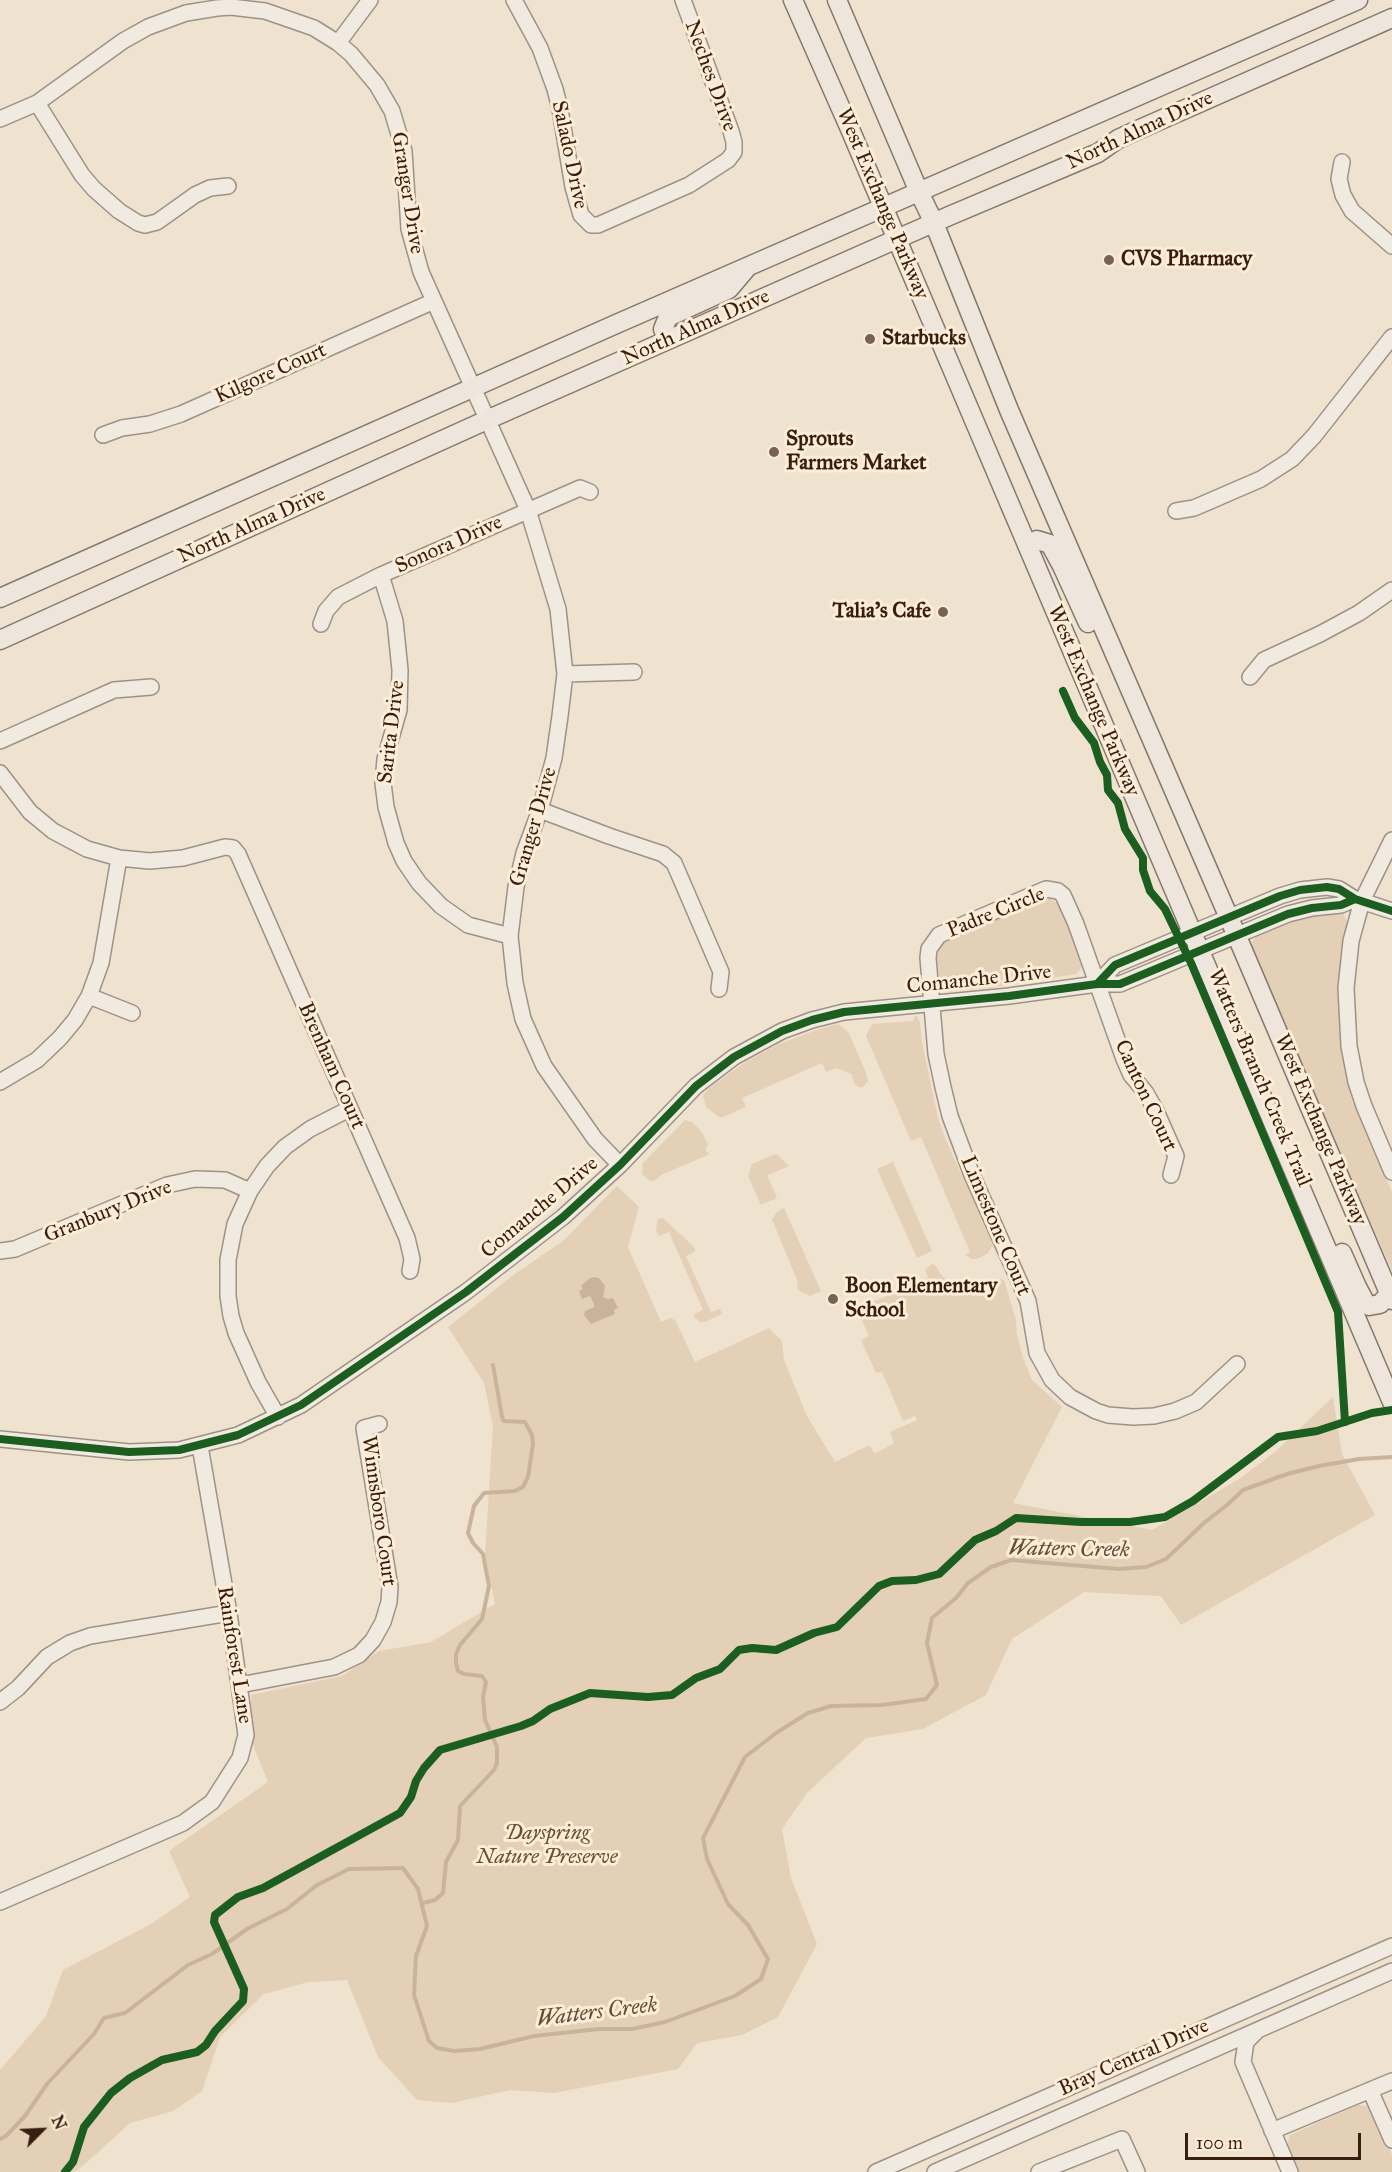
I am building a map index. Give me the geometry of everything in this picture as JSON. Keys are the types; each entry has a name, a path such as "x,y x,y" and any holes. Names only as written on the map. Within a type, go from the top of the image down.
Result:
{"main road":[{"name":"West Exchange Parkway","path":"793,0 1392,1402"},
{"name":"West Exchange Parkway","path":"837,0 934,223 1009,410 1391,1297"},
{"name":"North Alma Drive","path":"0,598 473,387 1358,0"},
{"name":"North Alma Drive","path":"0,640 667,340 1098,153 1118,139 1392,18"},
{"path":"1183,77 1196,105"},
{"path":"667,340 663,329 668,317 729,289 749,266"},
{"path":"1027,545 1041,540 1050,544 1054,550 1112,674 1146,726"},
{"path":"1284,1148 1308,1174 1365,1302 1375,1307 1391,1297"}],"street":[{"path":"338,43 370,0"},
{"name":"Salado Drive","path":"514,0 540,48 555,88 573,187 581,215 591,225 605,223 673,193 728,160 734,152"},
{"name":"Neches Drive","path":"683,0 731,131 734,152"},
{"name":"Granger Drive","path":"0,118 37,103 130,37 160,22 186,13 231,7 265,11 314,28 338,43 366,70 377,85 392,111 399,130 406,172 409,229 421,272 528,510 558,609 565,674 554,758 540,810 524,852 516,887 510,936 515,983 523,1019 544,1066 595,1139 620,1165"},
{"path":"37,103 82,175 119,211 138,224 157,222 203,191 215,186 228,186"},
{"path":"1342,162 1339,179 1343,195 1352,211 1392,246"},
{"name":"Kilgore Court","path":"103,435 180,414 434,301"},
{"path":"1176,511 1194,508 1261,479 1292,459 1314,436 1392,337"},
{"name":"Sonora Drive","path":"321,624 326,611 338,597 381,575 580,488 590,492"},
{"name":"Sarita Drive","path":"381,575 395,621 400,670 399,710 385,759 383,783 386,807 396,843 404,861 419,883 441,906 468,925 510,936"},
{"path":"1250,677 1264,660 1359,613 1392,590"},
{"path":"565,674 633,672"},
{"path":"0,741 114,690 151,687"},
{"path":"0,773 30,812 53,831 87,849 119,858 101,963 89,996 75,1020 60,1038 37,1060 0,1082"},
{"path":"540,810 663,854 674,863 721,972 719,989"},
{"path":"1392,840 1358,900 1347,972 1349,1046 1356,1082 1392,1172"},
{"name":"Brenham Court","path":"119,858 150,861 183,858 225,847 233,848 242,863 406,1238 412,1259 410,1271"},
{"path":"1098,984 1115,965 1280,896 1316,888 1339,888 1358,900 1392,911"},
{"name":"Padre Circle","path":"932,1002 928,958 933,941 939,935 1046,889 1058,891 1066,900 1098,984"},
{"name":"Comanche Drive","path":"0,1439 129,1452 155,1452 200,1446 237,1435 278,1417 301,1405 466,1292 563,1217 620,1165 696,1086 714,1071 754,1044 792,1027 844,1012 1009,996 1098,984 1120,984 1236,934 1295,912 1358,900"},
{"name":"Canton Court","path":"1098,984 1131,1075 1146,1093 1156,1111 1176,1156 1171,1175"},
{"path":"89,996 132,1013"},
{"name":"Limestone Court","path":"932,1002 936,1054 950,1116 972,1175 1028,1301 1037,1353 1052,1380 1070,1397 1096,1411 1133,1417 1154,1416 1176,1411 1196,1402 1237,1364"},
{"path":"278,1417 236,1333 228,1296 228,1260 233,1233 250,1191 267,1166 285,1147 310,1129 349,1109"},
{"name":"Granbury Drive","path":"0,1251 15,1249 167,1185 195,1179 225,1180 250,1191"},
{"name":"Winnsboro Court","path":"240,1685 334,1667 359,1655 373,1640 383,1622 389,1602 390,1587 364,1428 379,1424"},
{"name":"Rainforest Lane","path":"0,1902 183,1823 212,1802 240,1758 246,1735 240,1685 200,1446"},
{"path":"0,1702 18,1688 47,1657 70,1643 90,1635 229,1613"},
{"name":"Bray Central Drive","path":"876,2172 1392,1946"},
{"name":"Bray Central Drive","path":"935,2172 1392,1971"},
{"path":"1261,2029 1252,2034 1246,2042 1243,2052 1245,2069 1290,2172"},
{"path":"1201,2055 1213,2053 1226,2056 1245,2069"},
{"path":"1272,2131 1392,2081"},
{"path":"1370,2090 1392,2140"},
{"path":"1039,2172 1122,2139 1137,2172"}],"green space":[{"path":"1049,898 1058,904 1083,961 1076,974 989,988 947,992 938,985 936,949 941,943 1041,899"},
{"path":"1343,913 1348,924 1338,996 1341,1040 1351,1097 1392,1192 1392,1271 1252,953 1251,944 1257,935 1309,915"},
{"path":"916,1015 920,1023 938,1118 993,1245 987,1254 977,1259 965,1255 970,1252 921,1137 911,1141 866,1036 872,1024 913,1021"},
{"path":"838,1024 849,1033 866,1073 868,1081 862,1088 856,1086 851,1074 836,1068 826,1072 822,1063 742,1098 746,1107 720,1118 706,1107 703,1096 709,1088 744,1063 779,1044"},
{"path":"685,1120 692,1122 702,1132 708,1145 705,1150 710,1154 651,1181 642,1174 643,1163"},
{"path":"776,1154 789,1166 768,1175 777,1198 761,1205 748,1176 752,1164"},
{"path":"893,1162 932,1251 917,1258 877,1169"},
{"name":"Dayspring Nature Preserve","path":"617,1186 639,1207 628,1247 661,1322 670,1318 675,1320 695,1362 769,1328 782,1341 784,1360 807,1416 835,1462 869,1445 875,1454 894,1443 890,1432 917,1420 915,1416 903,1421 882,1372 876,1373 861,1340 869,1336 857,1309 928,1278 925,1270 932,1264 952,1285 963,1289 971,1289 996,1278 1004,1280 1016,1320 1023,1358 1032,1380 1062,1407 1013,1503 1152,1530 1239,1479 1275,1452 1333,1397 1342,1454 1375,1515 1181,1625 1161,1596 1084,1592 1012,1639 986,1695 923,1729 866,1738 807,1793 782,1829 791,1878 817,1944 778,2017 742,2035 697,2043 678,2069 554,2093 510,2090 452,2103 417,2100 378,2057 347,1980 308,1982 264,1994 220,2037 202,2091 173,2111 130,2123 74,2172 0,2172 0,2070 46,2016 63,1970 151,1924 190,1897 169,1851 268,1782 251,1740 251,1695 342,1676 379,1651 431,1642 495,1604 485,1555 493,1426 484,1383 448,1327 512,1276 563,1241"},
{"path":"784,1208 821,1291 810,1296 798,1290 797,1280 772,1219 778,1211"},
{"path":"663,1218 695,1248 695,1251 686,1256 711,1312 720,1309 722,1314 705,1322 700,1322 695,1318 694,1314 703,1310 669,1232 659,1236 656,1230 658,1219"},
{"path":"1358,2105 1367,2106 1374,2112 1392,2155 1392,2172 1298,2172 1287,2146 1290,2135"}],"shaded area":[{"path":"590,1278 599,1278 605,1286 603,1297 613,1298 618,1308 614,1310 615,1314 591,1324 584,1315 585,1311 594,1307 594,1304 590,1296 582,1299 579,1291"}],"waterway":[{"path":"423,1903 435,1900 443,1893 446,1862 458,1840 460,1806 494,1770 497,1763 497,1747 485,1720 483,1697 486,1682 482,1676 458,1671 456,1663 456,1654 460,1645 482,1619 489,1586 483,1554 468,1533 474,1506 484,1493 515,1491 523,1487 528,1477 533,1444 532,1435 525,1422 504,1421 493,1365"},
{"name":"Watters Creek","path":"0,2139 6,2136 25,2116 47,2084 94,2034 104,2018 125,2013 188,1965 212,1954 247,1929 287,1909 317,1885 349,1869 403,1868 418,1889 427,1926 416,1956 414,1995 429,2041 437,2048 454,2051 480,2049 534,2036 599,2029 632,2029 665,2022 735,1996 761,1979 768,1959 748,1925 728,1904 707,1859 703,1838 745,1757 776,1733 808,1713 831,1706 882,1705 926,1699 937,1685 927,1643 932,1618 956,1598 968,1583 991,1567 1011,1560 1119,1569 1146,1567 1166,1559 1243,1490 1287,1474 1319,1466 1359,1459 1392,1457"}],"cycle path":[{"name":"Watters Branch Creek Trail","path":"1063,691 1075,718 1094,743 1107,775 1108,790 1118,803 1125,829 1143,858 1143,870 1150,891 1165,909 1191,963 1338,1312 1345,1422"},
{"path":"1097,984 1115,965 1280,896 1300,890 1327,887 1339,889 1355,899 1392,911"},
{"path":"0,1439 129,1452 179,1450 238,1435 301,1405 466,1292 563,1217 620,1165 696,1086 734,1057 782,1031 844,1012 1009,996 1097,984 1120,984 1288,914 1312,908 1341,905 1355,899"},
{"path":"65,2172 73,2162 84,2127 111,2093 130,2078 162,2060 197,2052 206,2045 215,2031 243,2001 244,1989 214,1922 215,1915 238,1897 263,1888 400,1813 411,1797 416,1781 424,1768 440,1750 521,1726 550,1709 590,1693 648,1697 672,1695 696,1678 720,1669 739,1650 752,1648 776,1650 814,1633 837,1627 879,1586 892,1581 916,1580 939,1574 975,1540 996,1531 1016,1518 1130,1522 1165,1517 1193,1501 1278,1437 1317,1431 1372,1413 1392,1410"}],"place":[{"name":"CVS Pharmacy","path":"1109,260"},
{"name":"Starbucks","path":"870,339"},
{"name":"Sprouts Farmers Market","path":"774,452"},
{"name":"Talia's Cafe","path":"943,612"},
{"name":"Boon Elementary School","path":"833,1299"}]}
